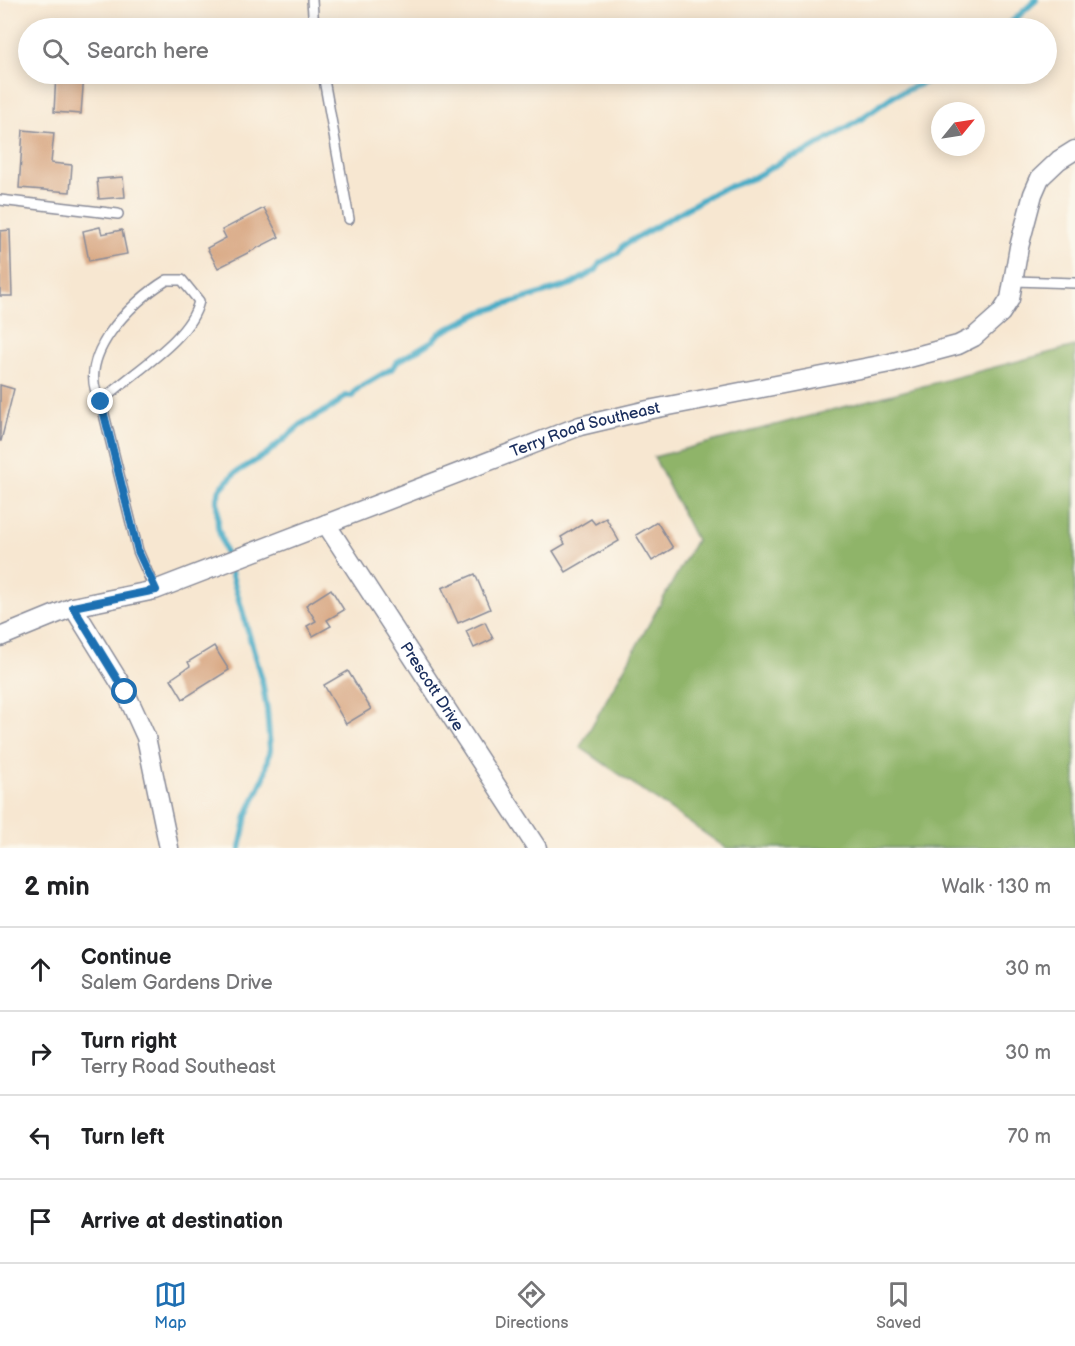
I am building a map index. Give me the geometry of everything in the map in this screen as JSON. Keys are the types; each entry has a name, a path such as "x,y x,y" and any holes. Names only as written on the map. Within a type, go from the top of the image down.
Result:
{"street":[{"name":"Terry Road Southeast","path":"0,637 73,607 156,590 580,426 648,410 890,363 958,345 974,337 1001,313 1010,299 1015,281 1019,247 1033,194 1045,171 1075,150"},
{"name":"Prescott Drive","path":"326,524 537,848"},
{"path":"73,607 125,692 146,737 169,848"}],"lane":[{"path":"312,0 313,18"},
{"path":"325,84 349,219"},
{"path":"0,200 118,214"},
{"path":"101,402 160,352 195,317 199,301 182,280 167,280 147,292 109,330 94,369 93,389 101,402 138,551 156,590"},
{"path":"1015,281 1075,283"}],"green space":[{"path":"1075,346 1075,848 726,848 580,747 696,540 654,457"}],"building":[{"path":"55,84 83,84 81,114 54,112"},
{"path":"23,130 54,133 51,163 72,165 70,192 19,188"},
{"path":"123,177 125,197 99,199 97,179"},
{"path":"264,208 279,237 218,268 207,248 226,238 222,230"},
{"path":"100,227 102,234 122,230 127,254 89,261 83,231"},
{"path":"10,230 12,296 0,296 0,231"},
{"path":"0,385 14,389 1,441 0,441"},
{"path":"606,518 619,541 566,572 553,551 565,544 561,537 591,519 595,524"},
{"path":"657,522 673,548 652,561 636,535"},
{"path":"475,574 490,609 458,623 442,588"},
{"path":"331,589 344,610 327,620 331,626 313,636 307,626 316,621 306,605"},
{"path":"485,622 493,639 474,648 466,631"},
{"path":"214,646 229,670 183,699 171,679 190,666 188,662"},
{"path":"348,671 371,709 346,724 324,685"}],"waterway":[{"path":"1016,18 1036,0"},
{"path":"240,848 247,815 264,777 270,749 262,680 218,527 217,498 220,489 235,473 265,455 303,423 334,406 345,396 352,396 357,389 393,368 397,362 434,340 440,333 482,312 572,284 596,270 600,263 618,253 624,245 715,192 753,178 790,157 804,153 858,121 893,96 920,84"}],"route":[{"path":"101,402 138,551 156,590 73,607 125,692"}]}
